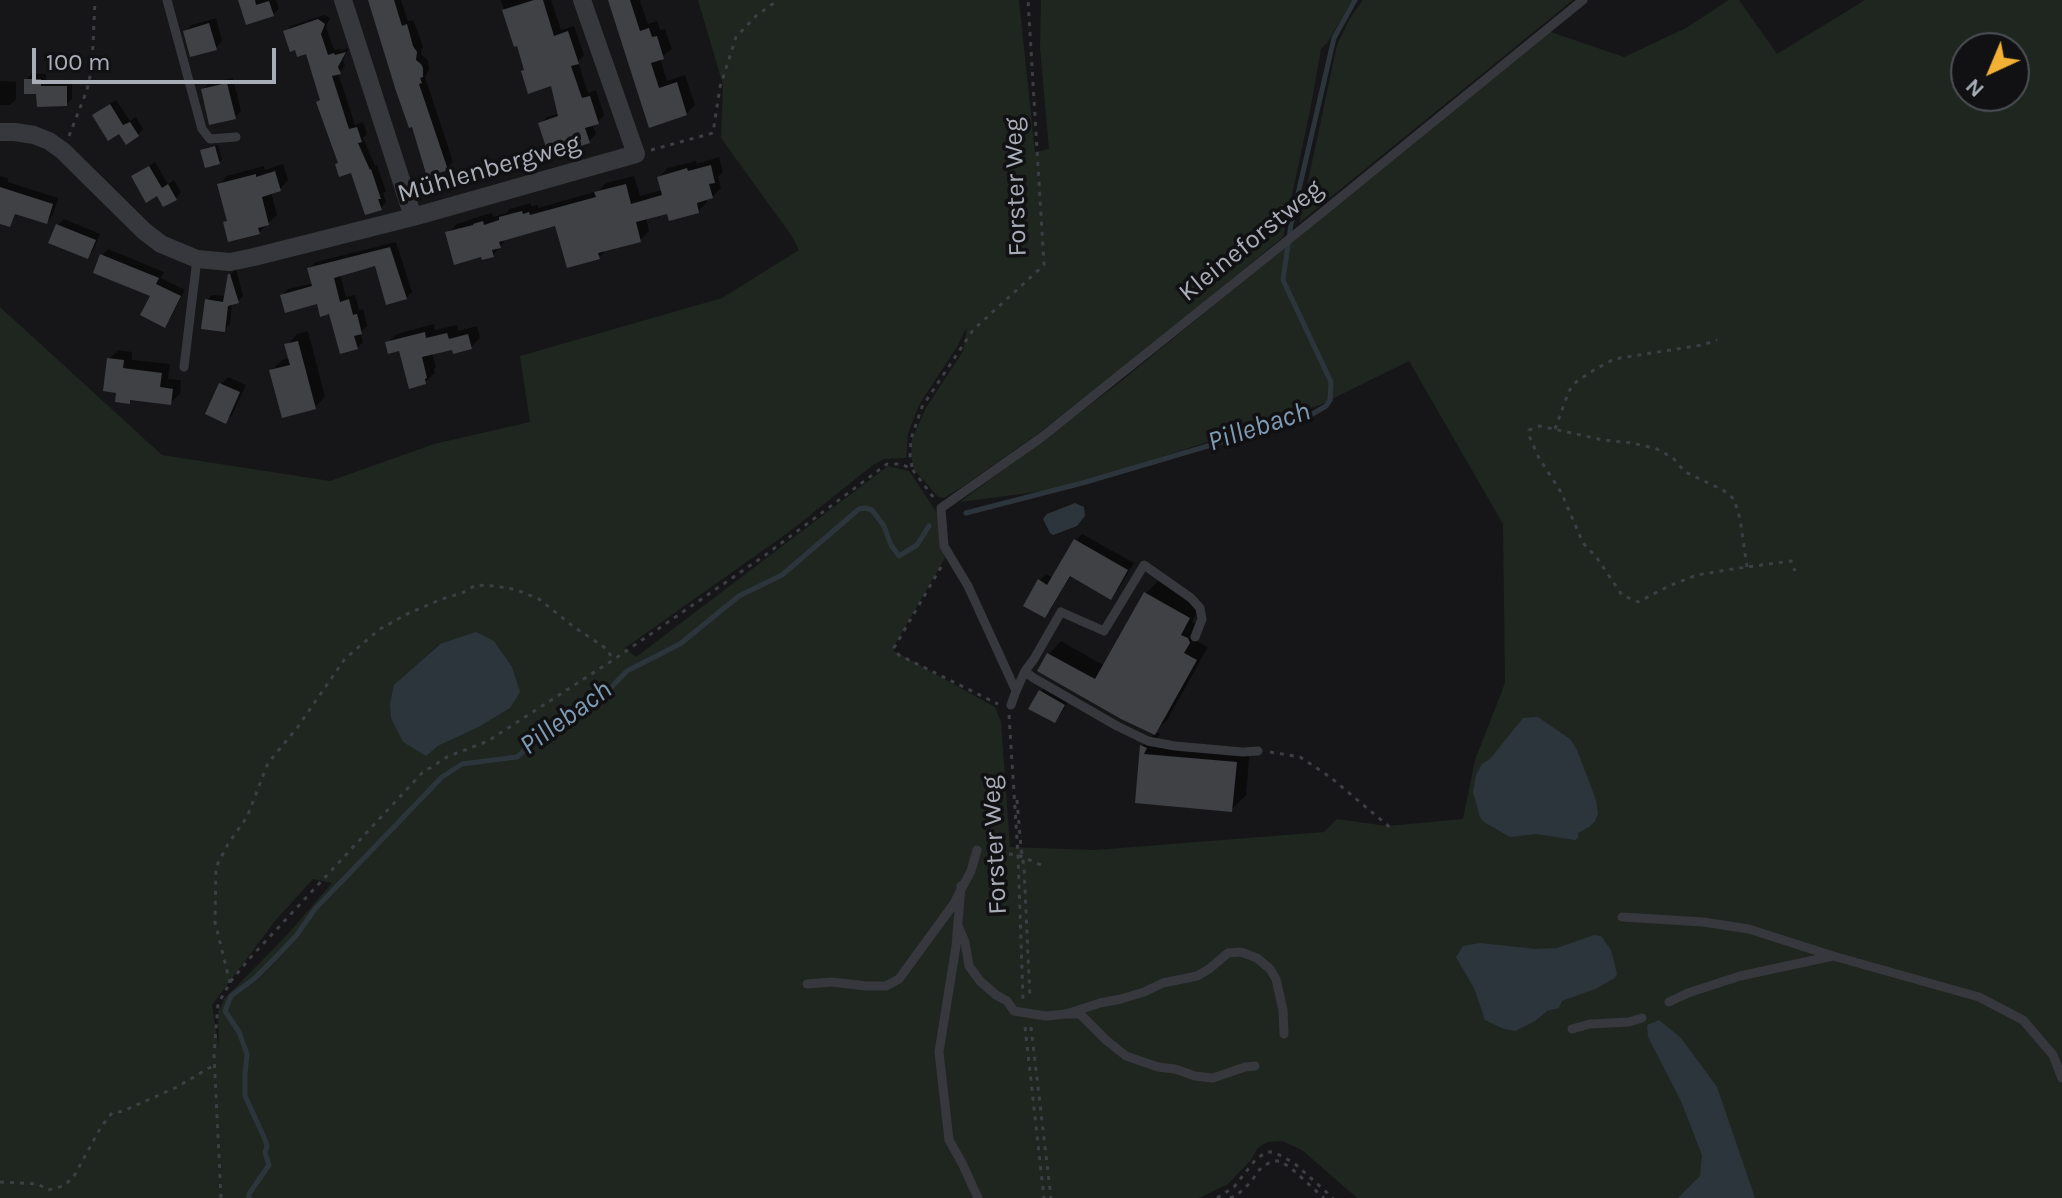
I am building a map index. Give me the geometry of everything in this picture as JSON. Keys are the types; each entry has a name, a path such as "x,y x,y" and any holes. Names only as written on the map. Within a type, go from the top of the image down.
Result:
{"street":[{"path":"343,0 413,217"},
{"name":"Mühlenbergweg","path":"0,132 34,135 49,141 161,244 197,259 230,262 413,217 636,154 582,0"}],"lane":[{"path":"167,0 202,129 210,139 236,137"},
{"name":"Kleineforstweg","path":"941,508 1042,437 1583,0"},
{"path":"184,367 197,259"},
{"path":"941,508 944,546 968,586 1016,691"},
{"path":"1010,707 1025,671 1061,612 1104,631 1144,565 1191,598 1200,608 1202,619 1195,637"},
{"path":"1025,671 1104,719 1148,741 1175,746 1258,751"},
{"path":"807,984 832,982 886,986 899,979 953,905 971,871 977,850"},
{"path":"961,886 956,946 939,1052 949,1140 978,1198"},
{"path":"1622,917 1703,922 1749,929 1979,997 2023,1020 2053,1055 2062,1078"},
{"path":"958,925 969,966 980,981 1007,1001 1014,1011 1046,1016 1080,1014 1126,1056 1195,1076 1213,1078 1255,1066"},
{"path":"1066,1014 1144,992 1163,983 1197,976 1228,953 1241,952 1257,958 1276,979 1283,1010 1284,1034"},
{"path":"1669,1002 1740,976 1833,956"},
{"path":"1572,1029 1642,1018"}],"path":[{"path":"63,151 90,78 94,57 95,0"},
{"path":"646,151 713,133 720,87 736,37 756,16 778,0"},
{"name":"Forster Weg","path":"912,469 910,448 922,407 973,330 1044,265 1028,0"},
{"path":"1555,429 1569,391 1576,382 1614,359 1717,340"},
{"path":"1747,567 1734,499 1723,490 1685,472 1673,458 1657,449 1632,443 1540,426 1529,430 1539,458 1561,492 1583,543 1622,595 1638,602 1697,575 1747,567 1791,561 1795,571"},
{"path":"221,1198 214,1065 218,1004 230,983 277,927 422,773 447,757 488,741 613,660 764,556 887,464 901,464 912,469 941,508"},
{"path":"949,555 895,651 1010,707"},
{"path":"230,983 215,922 216,867 247,817 268,763 297,728 344,660 355,650 380,629 407,614 476,585 517,590 539,599 607,649 613,660"},
{"name":"Forster Weg","path":"1010,707 1027,1014 1044,1198"},
{"path":"1258,751 1300,757 1330,777 1392,829"},
{"path":"1013,767 1024,857 1027,1014 1051,1198"},
{"path":"977,850 1018,855 1041,865"},
{"path":"0,1182 38,1184 48,1190 63,1186 73,1178 112,1113 177,1087 214,1065"},
{"path":"1217,1198 1234,1187 1256,1159 1267,1152 1274,1152 1294,1163 1333,1198"},
{"path":"1230,1198 1252,1181 1265,1165 1280,1161 1324,1198"}],"shaded area":[{"path":"698,0 1019,0 1035,152 1049,149 1040,48 1041,0 1352,0 1321,49 1283,237 1155,343 1039,433 944,498 938,497 914,469 912,439 926,408 963,351 967,327 919,405 908,433 906,458 884,459 873,465 789,532 625,648 636,657 888,466 909,471 937,513 945,558 894,646 894,651 995,707 1001,722 1010,847 1095,850 1324,832 1337,819 1387,826 1463,819 1475,760 1505,683 1503,524 1409,361 1320,405 1067,488 960,502 1119,383 1548,31 1624,57 1686,28 1729,0 1739,0 1777,54 1865,0 2062,0 2062,1198 1357,1198 1302,1150 1282,1141 1267,1142 1257,1149 1228,1184 1199,1198 0,1198 0,307 162,455 330,481 434,444 530,422 520,356 722,298 799,250 721,138 723,85","holes":["439,644 510,708 426,755 394,686","313,879 332,883 287,935 224,999 218,1012 219,1049 212,1005 275,921"]},
{"path":"1363,0 1573,0 1299,223 1337,45"},
{"path":"1075,503 1084,507 1085,516 1077,526 1053,535 1050,533 1043,519 1047,514"},
{"path":"476,632 494,641 512,667 520,692 510,708 438,746 426,756 403,742 391,718 394,685 440,644"},
{"path":"1538,717 1570,739 1596,800 1598,814 1595,821 1578,833 1575,840 1536,834 1510,837 1480,817 1473,792 1482,764 1490,759 1523,718"},
{"path":"1594,935 1601,936 1611,950 1617,974 1615,978 1562,1001 1559,1008 1547,1011 1515,1031 1485,1020 1474,988 1456,957 1463,946 1480,943 1557,948"},
{"path":"1659,1020 1681,1038 1717,1087 1755,1198 1678,1198 1700,1176 1702,1155 1681,1101 1648,1037 1647,1025"}],"building":[{"path":"238,0 255,0 256,5 269,1 274,16 246,25"},
{"path":"368,0 394,0 402,26 407,24 417,52 416,60 423,68 422,83 419,84 448,170 427,177"},
{"path":"543,0 554,36 568,31 579,64 571,66 582,98 590,96 599,124 585,128 590,143 549,156 538,123 558,116 551,86 528,94 517,46 514,47 502,10"},
{"path":"608,0 630,0 640,31 649,28 652,37 657,36 664,59 651,63 659,88 677,82 687,115 649,128"},
{"path":"318,19 325,24 321,34 328,55 346,52 338,67 341,74 332,76 349,129 357,127 362,142 358,143 381,199 378,199 382,210 365,215 351,173 339,177 335,164 338,163 316,102 320,100 306,54 297,57 295,50 290,52 283,31"},
{"path":"209,23 217,50 190,57 183,31"},
{"path":"24,79 41,79 41,86 67,86 67,106 37,107 36,94 24,94"},
{"path":"227,83 236,119 209,125 201,89"},
{"path":"110,104 123,125 130,122 139,136 126,145 119,134 108,141 92,115"},
{"path":"215,146 220,164 205,168 200,150"},
{"path":"711,165 715,183 709,184 713,198 697,203 699,213 669,221 667,214 636,222 641,242 598,253 600,259 567,268 555,226 499,242 501,248 492,250 494,257 482,260 481,257 454,265 445,232 474,227 473,224 483,221 484,225 522,211 530,215 596,197 594,192 626,184 631,204 662,195 657,177"},
{"path":"149,166 162,188 168,184 177,200 163,207 157,196 146,203 131,176"},
{"path":"275,171 281,191 262,197 269,225 258,228 260,234 228,242 223,222 227,221 217,184"},
{"path":"0,187 53,204 47,224 15,214 10,227 0,224"},
{"path":"56,224 96,240 88,259 48,243"},
{"path":"390,247 407,299 386,305 375,266 334,278 340,302 349,299 353,315 357,314 362,334 354,336 358,349 340,354 329,314 320,317 317,304 285,313 280,295 312,286 307,268"},
{"path":"100,254 159,278 156,284 181,296 165,328 140,315 150,296 93,273"},
{"path":"228,274 239,303 228,306 225,332 201,329 205,299 223,302"},
{"path":"425,332 426,338 447,333 449,339 468,334 472,349 422,357 426,384 409,389 399,351 388,354 385,342"},
{"path":"298,341 316,409 282,418 269,370 290,365 284,344"},
{"path":"107,358 124,360 123,368 162,373 160,387 173,389 171,405 130,400 130,404 115,402 116,393 103,391"},
{"path":"219,383 240,392 226,424 205,414"},
{"path":"1074,539 1128,570 1111,600 1070,576 1045,618 1023,606 1038,579 1047,585"},
{"path":"1144,592 1190,618 1181,635 1188,638 1190,643 1184,653 1197,660 1155,735 1037,671 1047,653 1095,679"},
{"path":"1039,690 1065,705 1055,723 1028,709"},
{"path":"1140,745 1147,748 1144,754 1237,762 1232,812 1135,803"}],"waterway":[{"name":"Pillebach","path":"966,513 1086,482 1309,416 1326,406 1330,400 1331,382 1283,280 1291,224 1334,38 1355,0"},
{"name":"Pillebach","path":"249,1198 269,1165 264,1137 245,1096 247,1054 239,1032 225,1011 231,996 273,960 296,936 315,909 442,777 462,764 517,757 566,715 596,703 627,671 680,644 739,596 782,575 859,509 872,510 899,556 917,545 929,526"}]}
